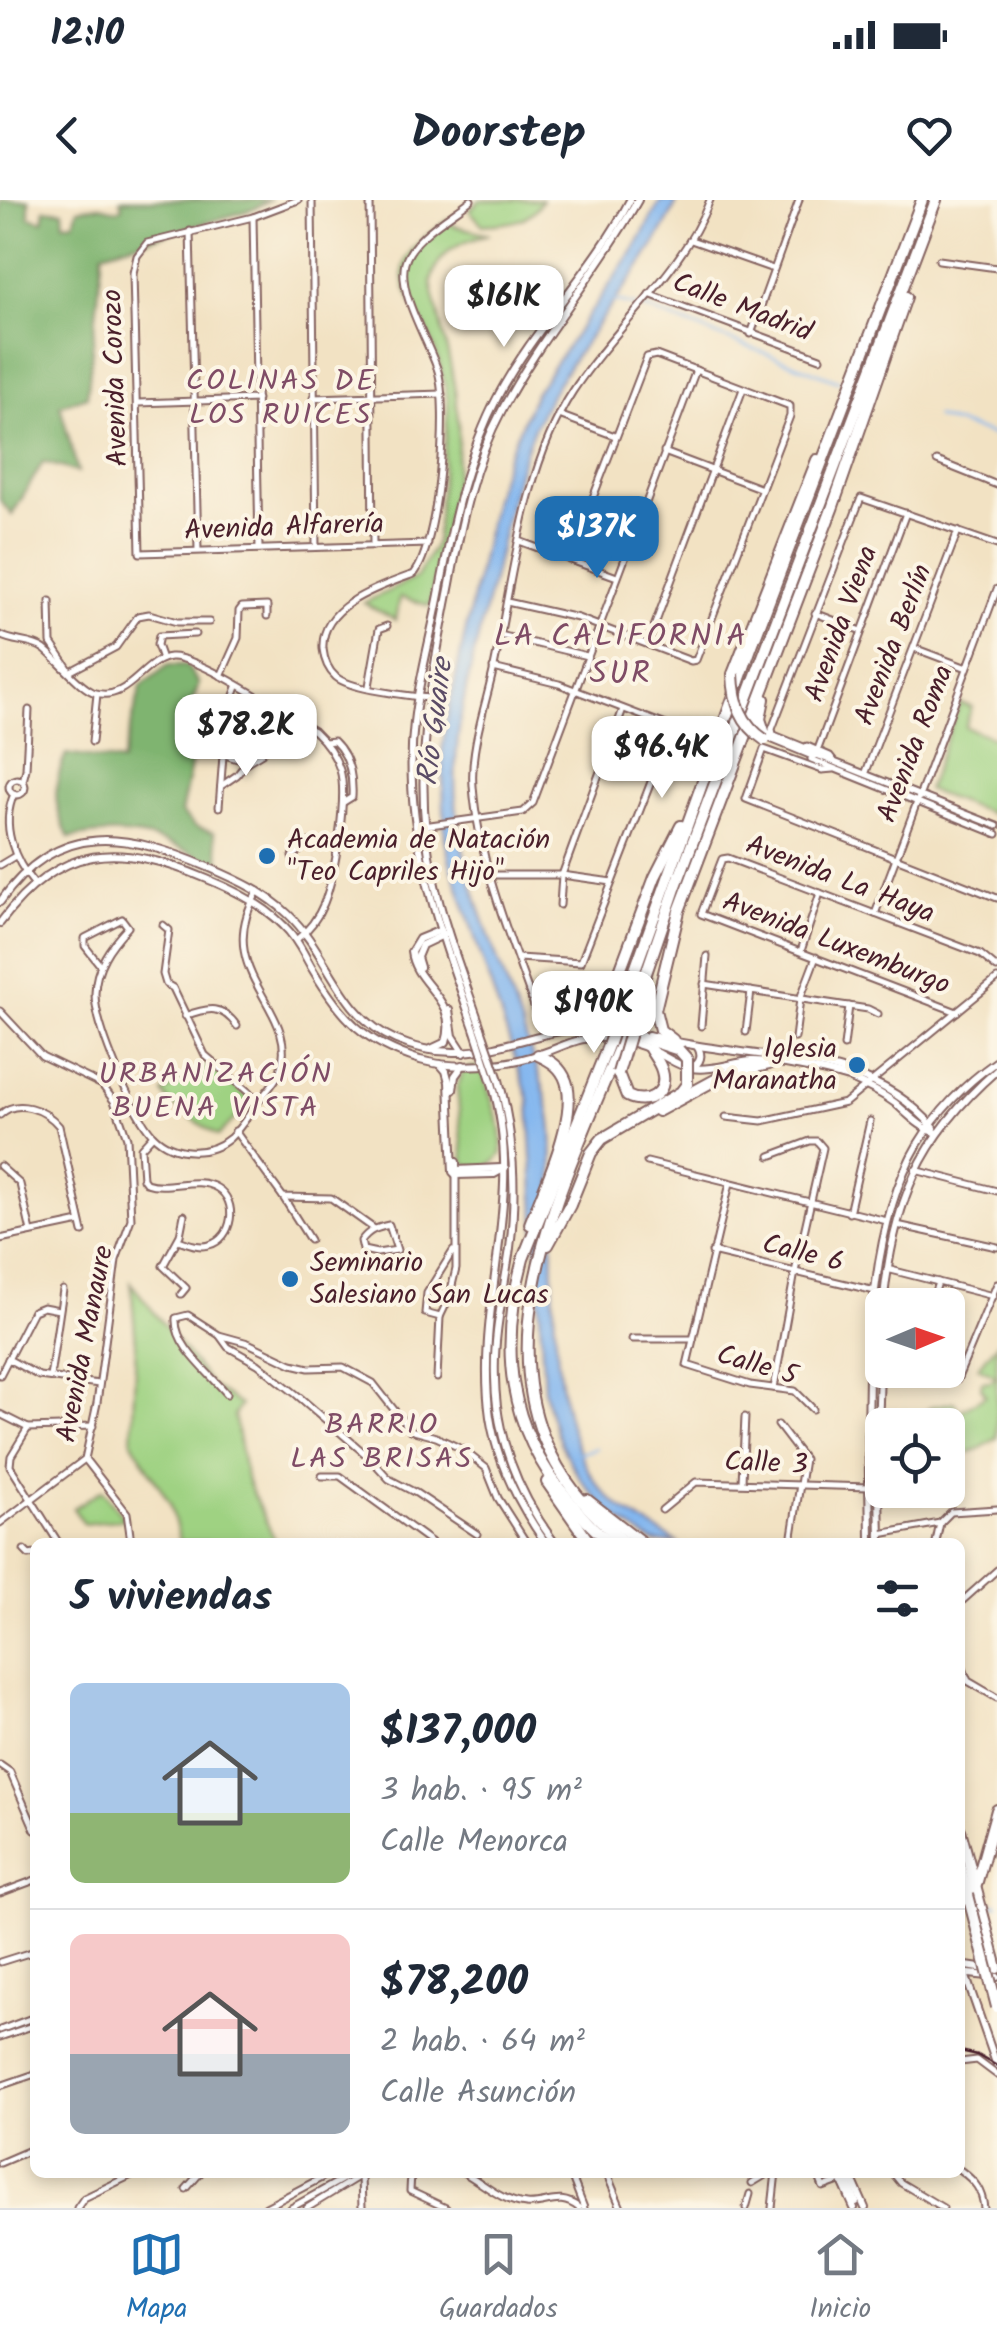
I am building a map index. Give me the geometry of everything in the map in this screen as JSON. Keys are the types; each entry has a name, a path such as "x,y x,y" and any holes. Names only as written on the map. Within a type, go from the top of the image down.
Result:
{"highway":[{"path":"650,1049 663,1074 661,1087 653,1098 640,1101 627,1096 618,1073 628,1016 702,785 922,200"},
{"path":"530,1232 641,986 936,200"},
{"path":"814,755 765,734 760,714 912,279 923,234"},
{"path":"814,755 765,740 746,724 735,700 733,674 827,434 844,393 853,383"},
{"path":"537,1263 561,1222 596,1145 613,1130 681,1092 688,1084 687,1059 660,1030 655,1010 678,911 832,509"},
{"path":"582,1027 598,1021 604,1013 655,877 702,785"},
{"path":"582,1027 676,1045"},
{"path":"615,1043 537,1263 527,1338 532,1400 541,1433 589,1511 621,1538"},
{"path":"538,1055 559,1068 568,1090 567,1111 514,1295 510,1361 513,1395 550,1486 586,1538"},
{"path":"638,1118 674,1105 728,1073 769,1064"},
{"path":"529,1440 559,1489 604,1538"},
{"path":"571,1486 636,1538"},
{"path":"974,1893 997,1810"},
{"path":"965,1852 997,2007"},
{"path":"965,1877 974,1893 997,1972"}],"street":[{"name":"Avenida Corozo","path":"140,553 134,265 140,248 190,231 254,217 298,200"},
{"path":"312,200 316,547"},
{"path":"370,200 373,546"},
{"path":"428,698 349,683 332,672 324,655 324,631 358,598 414,574 428,544 438,473 442,394 438,371 406,288 406,260 418,242 471,200"},
{"path":"464,1053 454,1041 442,993 417,960 419,949 433,929 434,914 416,827 412,770 418,696 455,512 481,431 522,357 610,235 630,200"},
{"path":"478,1029 446,947 432,874 431,825 422,767 428,698 466,505 485,446 524,373 638,200"},
{"path":"538,1036 539,1020 491,876 473,784 493,668 520,541 547,443 559,415 574,390 691,240 710,200"},
{"path":"751,334 799,200"},
{"path":"254,217 259,548"},
{"path":"190,231 198,550"},
{"path":"691,240 774,270"},
{"path":"939,260 997,268"},
{"name":"Calle Madrid","path":"649,294 820,358"},
{"path":"507,602 550,610 691,661 699,657 790,416 787,403 656,355 645,360 569,560"},
{"path":"416,827 523,812 530,807 696,370"},
{"path":"647,645 744,389"},
{"path":"313,398 442,394"},
{"path":"138,403 256,399"},
{"path":"559,415 615,436"},
{"path":"664,452 762,489"},
{"path":"936,461 997,485"},
{"path":"997,545 861,498 772,729 774,734 834,765 997,834"},
{"name":"Avenida Viena","path":"814,755 906,513"},
{"name":"Avenida Berlín","path":"866,772 958,531"},
{"path":"520,541 617,577"},
{"name":"Avenida Alfarería","path":"140,553 428,544"},
{"name":"Avenida Roma","path":"875,914 967,668 994,607 997,589"},
{"path":"50,602 51,642 69,670"},
{"path":"221,676 238,638 242,607 267,606 267,616"},
{"path":"815,613 860,630"},
{"path":"69,670 116,647 138,616 209,622"},
{"path":"369,687 379,629 387,626"},
{"path":"162,659 157,645 159,636 195,634"},
{"path":"0,635 41,646 96,694 112,694 124,688 162,659 186,659 314,731 326,742 341,772 344,802 324,902 296,940"},
{"path":"500,635 586,656"},
{"path":"914,648 967,668"},
{"path":"493,668 574,690 666,725 670,733 581,962 518,958"},
{"path":"219,807 226,717 238,687"},
{"path":"92,742 96,694"},
{"path":"560,906 562,875 623,708"},
{"path":"14,794 23,791 29,710"},
{"path":"834,765 822,770 764,749 746,797 749,802 997,898"},
{"path":"221,786 262,753"},
{"path":"224,755 247,762"},
{"path":"814,755 997,826"},
{"path":"14,794 9,788 11,781 23,782"},
{"path":"14,794 8,824 15,856 35,885"},
{"path":"0,902 24,872 72,845 122,840 175,852 258,891 288,913 360,1017 388,1036 426,1050 464,1053 582,1027"},
{"path":"292,856 310,842 336,841"},
{"path":"0,923 35,885 78,860 126,855 164,861 252,900 278,919 296,940 336,1007 358,1030 388,1048 440,1064 464,1064 505,1062 593,1038 650,1049 690,1068 754,1061 834,1074 894,1092 938,1133"},
{"path":"0,865 15,856"},
{"name":"Avenida La Haya","path":"701,914 722,859 728,858 980,954 997,968"},
{"path":"491,876 562,875 612,882"},
{"path":"100,965 85,946 84,938 122,919 128,927 100,965 95,993 98,1019 122,1077 153,1135 168,1146 187,1152 220,1145 236,1132 278,1076 284,1055 280,1034 243,955 242,936 258,891"},
{"path":"801,951 820,894"},
{"path":"434,914 444,932 510,1128 514,1190 496,1352 496,1404 522,1492 551,1538"},
{"name":"Avenida Luxemburgo","path":"701,914 957,1012"},
{"path":"163,925 169,930 163,974 205,1055 259,1101"},
{"path":"426,1050 444,1044 448,1031 442,1002 412,960 412,948 444,932"},
{"path":"426,938 446,947"},
{"path":"700,1026 707,956"},
{"path":"795,1038 800,999 816,957"},
{"path":"726,1118 762,1121 845,1103 997,980"},
{"path":"704,984 878,1014"},
{"path":"746,1032 751,991"},
{"path":"844,1046 848,1006"},
{"path":"186,1016 202,1009 219,1009 237,1026"},
{"name":"Avenida Manaure","path":"0,1522 85,1459 116,1260 129,1230 133,1205 125,1126 102,1086 42,1056 1,1016"},
{"path":"539,1020 552,1033"},
{"path":"676,1045 830,1066 871,1084"},
{"path":"690,1068 700,1061 697,1045"},
{"path":"880,1288 911,1158 929,1127 969,1082 997,1061"},
{"path":"440,1064 449,1082 452,1170 492,1171 510,1167"},
{"path":"437,1378 440,1317 450,1298 456,1269 454,1081 464,1064"},
{"path":"881,1288 888,1269 893,1223 915,1170 961,1103 997,1070"},
{"path":"495,1082 510,1167 487,1364 490,1415 508,1478 542,1538"},
{"path":"0,1115 16,1106 54,1120 62,1132 83,1232"},
{"path":"849,1213 870,1121"},
{"path":"236,1132 310,1240"},
{"path":"153,1135 141,1148 146,1184 211,1185 224,1193 230,1210 228,1228 219,1241 203,1246 178,1240"},
{"path":"770,1156 810,1142 817,1141 823,1148 774,1388"},
{"path":"492,1171 505,1155"},
{"path":"648,1162 997,1247"},
{"path":"0,1166 20,1184 32,1232"},
{"path":"915,1170 997,1191"},
{"path":"492,1171 506,1187"},
{"path":"632,1340 693,1339 730,1183"},
{"path":"283,1197 331,1198 373,1228 389,1225 398,1248 382,1253 363,1250 362,1242 373,1228"},
{"path":"181,1294 186,1288 163,1266 178,1240 184,1215"},
{"path":"0,1240 81,1222"},
{"path":"440,1317 425,1313 424,1300 455,1248"},
{"name":"Calle 6","path":"712,1252 865,1289"},
{"path":"888,1269 993,1296"},
{"path":"936,1288 938,1282"},
{"path":"965,1361 997,1284"},
{"path":"50,1377 63,1290"},
{"path":"0,1375 33,1311 43,1307 59,1310"},
{"path":"227,1394 181,1341 176,1318 188,1315 220,1335 248,1343 292,1364 343,1367 374,1382 410,1430 462,1449 486,1468 498,1498 523,1538"},
{"path":"220,1335 228,1348 258,1364 297,1394 370,1458 388,1479 477,1534"},
{"name":"Calle 5","path":"693,1339 687,1365 750,1385 795,1392 813,1409"},
{"path":"8,1360 39,1376 99,1384"},
{"path":"0,1414 28,1428 93,1426"},
{"path":"742,1482 745,1418"},
{"path":"778,1426 804,1459 793,1538"},
{"path":"28,1428 10,1461 55,1538"},
{"path":"85,1459 126,1512 132,1538"},
{"path":"322,1476 340,1476 425,1538"},
{"name":"Calle 3","path":"662,1510 696,1482 865,1487"},
{"path":"869,1538 872,1508"},
{"path":"876,1508 880,1538 940,1524"},
{"path":"937,1538 940,1524 950,1512 997,1508"},
{"path":"24,1550 30,1555"},
{"path":"965,1599 997,1570"},
{"path":"965,1674 968,1681 997,1698"},
{"path":"0,1764 10,1772 30,1818"},
{"path":"1,1893 30,1882"},
{"path":"0,1962 30,1953"},
{"path":"965,1971 997,1972"},
{"path":"965,1979 997,2066"},
{"path":"0,2030 30,2018"},
{"path":"0,2037 30,2026"},
{"path":"965,2061 978,2060 997,2075"},
{"path":"0,2086 30,2076"},
{"path":"0,2163 30,2150"},
{"path":"965,2174 982,2193 984,2208"},
{"path":"78,2208 84,2198 126,2178"},
{"path":"186,2189 196,2178"},
{"path":"266,2208 316,2178"},
{"path":"339,2178 343,2179"},
{"path":"291,2208 349,2178"},
{"path":"307,2208 358,2178"},
{"path":"361,2178 362,2208"},
{"path":"411,2178 410,2191 446,2208"},
{"path":"472,2178 507,2200 530,2204"},
{"path":"572,2178 581,2208"},
{"path":"608,2178 621,2208"},
{"path":"752,2183 762,2178"},
{"path":"772,2208 773,2178"},
{"path":"820,2178 822,2187 837,2178"},
{"path":"845,2178 859,2208"},
{"path":"896,2178 943,2208"},
{"path":"746,2208 750,2194"},
{"path":"522,2208 560,2198 581,2208"}],"green space":[{"path":"0,200 29,200 29,217 43,221 45,209 63,211 64,223 74,222 78,209 100,206 116,210 122,207 120,200 269,200 254,209 103,252 87,396 60,405 78,472 43,462 12,515 0,500"},
{"path":"480,200 542,200 524,218 483,225 469,210"},
{"path":"448,220 454,226 490,234 452,249 439,262 431,282 457,402 456,467 430,606 400,597 396,620 364,603 417,577 436,542 448,408 440,364 410,300 404,268 415,247"},
{"path":"168,665 186,665 199,684 191,705 191,765 181,813 196,827 214,832 221,866 131,834 69,838 60,816 56,797 66,754 122,762 141,686"},
{"path":"960,703 972,707 965,727 997,739 997,816 927,790"},
{"path":"208,1065 252,1101 218,1136 171,1104 163,1093"},
{"path":"481,1067 501,1129 502,1153 495,1162 479,1167 464,1162 457,1088 463,1071"},
{"path":"131,1283 212,1386 240,1405 234,1415 247,1482 274,1538 179,1538 170,1503 132,1442 136,1344"},
{"path":"997,1344 997,1438 965,1454 965,1408 986,1395 982,1382 996,1376 978,1367"},
{"path":"954,1402 957,1408 930,1408 931,1407"},
{"path":"102,1490 125,1519 84,1524 73,1508"}],"water":[{"name":"Río Guaire","path":"661,200 678,200 650,251 550,396 530,439 509,506 470,669 459,732 456,796 472,883 549,1109 555,1320 568,1418 582,1459 603,1491 628,1513 670,1538 646,1538 601,1502 575,1470 549,1412 544,1390 529,1100 450,863 445,838 442,752 495,495 507,457 535,393 634,249"}],"waterway":[{"path":"615,301 636,306"},
{"path":"644,308 839,381"},
{"path":"935,417 997,436"},
{"path":"578,1454 596,1448"},
{"path":"984,1904 997,1905"}],"railway":[{"path":"965,2052 997,2066"}],"place":[{"name":"Academia de Natación \"Teo Capriles Hijo\"","path":"267,856"},
{"name":"Iglesia Maranatha","path":"857,1065"},
{"name":"Seminario Salesiano San Lucas","path":"290,1279"}],"district":[{"name":"COLINAS DE LOS RUICES","path":"281,399"},
{"name":"LA CALIFORNIA SUR","path":"621,656"},
{"name":"URBANIZACIÓN BUENA VISTA","path":"216,1092"},
{"name":"BARRIO LAS BRISAS","path":"382,1443"}]}
